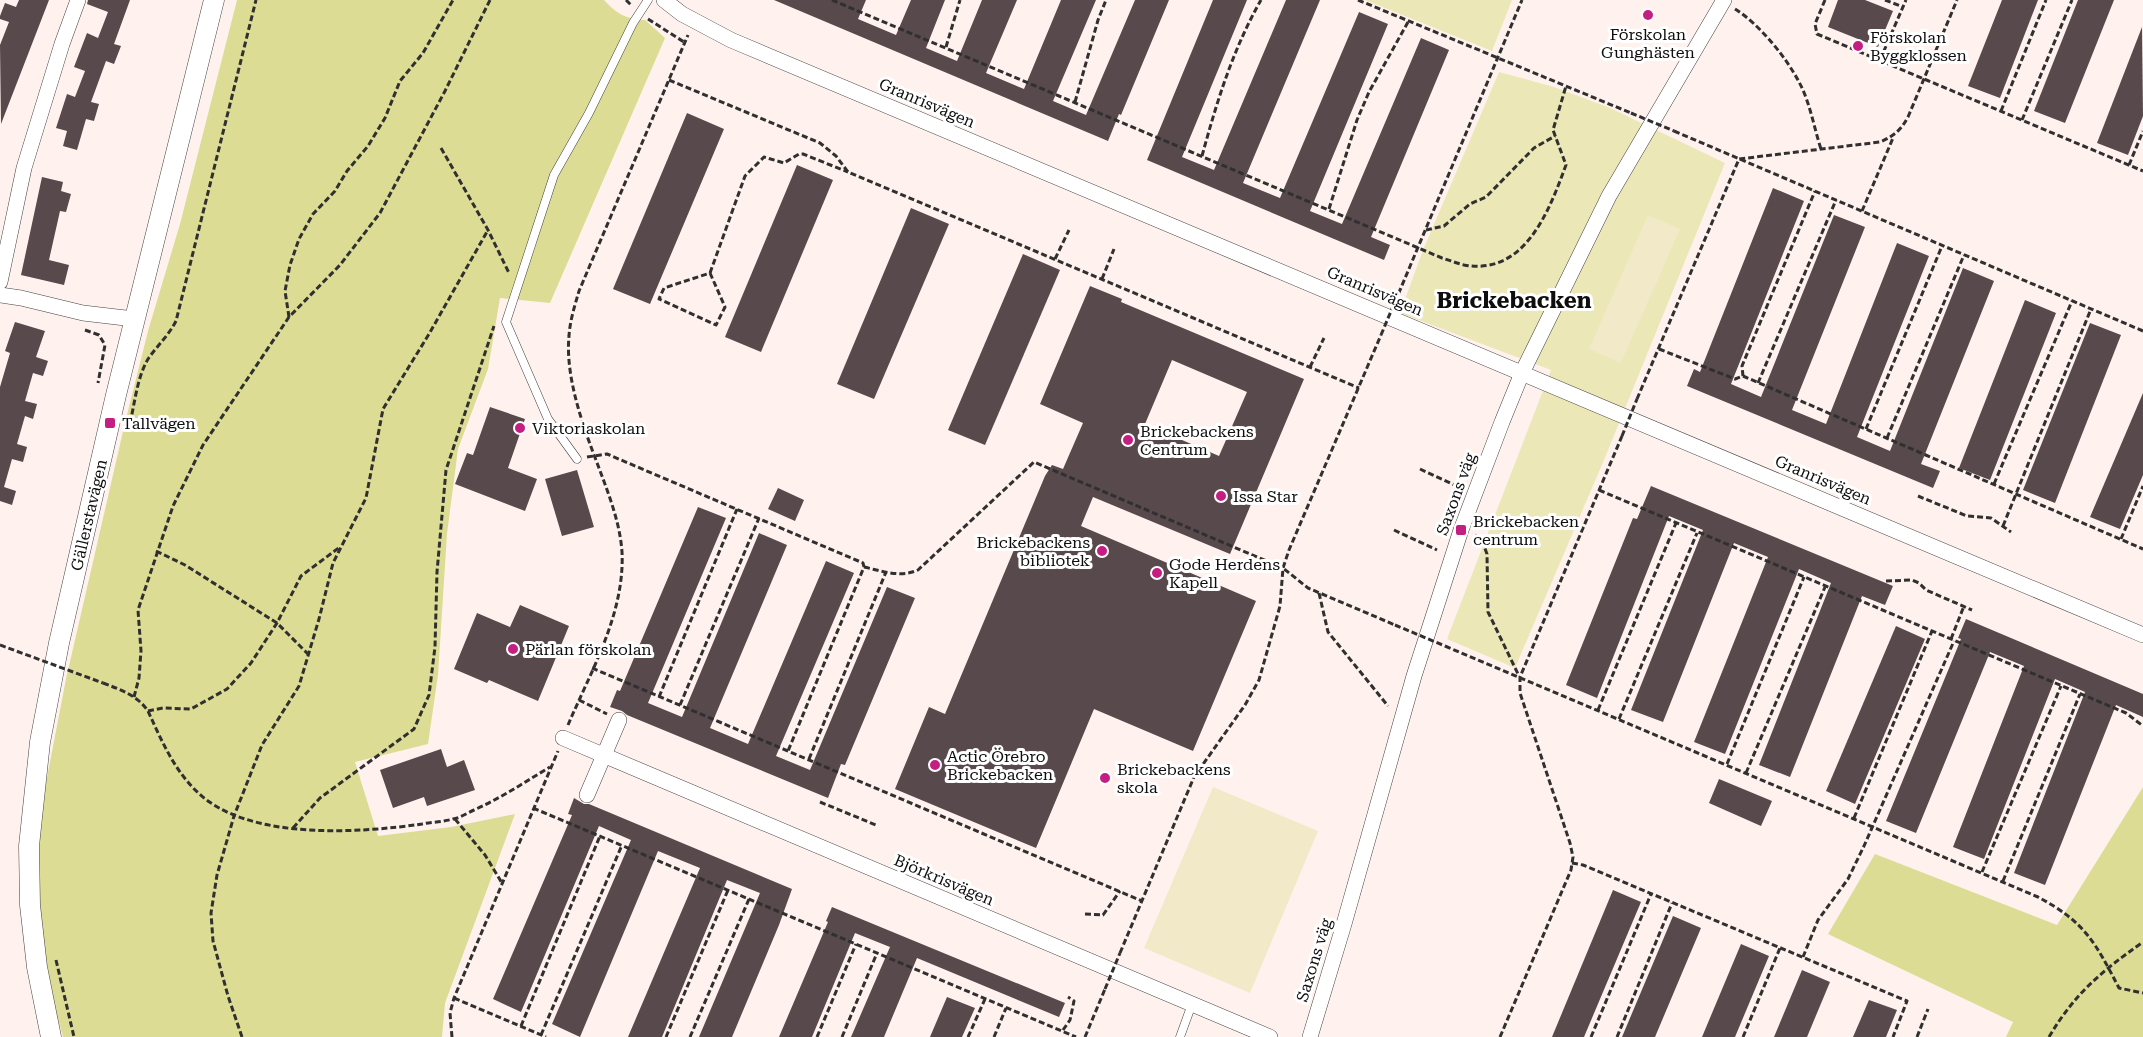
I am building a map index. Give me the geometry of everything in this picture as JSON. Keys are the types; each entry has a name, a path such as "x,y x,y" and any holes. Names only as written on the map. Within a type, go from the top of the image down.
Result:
{"street":[{"path":"0,282 24,168 78,0"},
{"name":"Gällerstavägen","path":"51,1037 37,967 30,905 29,846 40,742 58,643 134,319 214,0"},
{"name":"Granrisvägen","path":"664,0 693,21 731,40 2143,635"},
{"name":"Saxons väg","path":"1310,1037 1401,722 1461,530 1522,373 1609,196 1724,1"},
{"path":"0,295 83,313 134,319"},
{"path":"588,795 620,720"},
{"name":"Björkrisvägen","path":"563,738 1270,1037"}],"lane":[{"path":"577,459 548,419 506,322 554,175 648,0"},
{"path":"1180,1037 1192,1004"}],"path":[{"path":"128,431 144,368 149,357 170,332 176,321 256,0"},
{"path":"289,317 285,291 290,265 299,239 314,214 335,191 347,171 368,146 385,118 400,81 423,53 453,0"},
{"path":"134,697 139,678 141,651 138,610 173,506 203,445 289,317 340,265 380,213 446,91 490,0"},
{"path":"626,0 640,13 684,42"},
{"path":"832,0 1465,265 1491,265 1512,257 1529,241 1552,202 1566,165 1553,130 1566,86"},
{"path":"946,48 960,0"},
{"path":"1075,102 1095,28 1106,0"},
{"path":"1202,156 1222,84 1238,44 1261,0"},
{"path":"1358,0 1674,131 2143,331"},
{"path":"1085,1037 1194,777 1245,705 1259,680 1280,606 1283,568 1288,550 1359,388 1522,0"},
{"path":"1825,0 1815,24 1817,33 2143,171"},
{"path":"1885,0 1903,8"},
{"path":"1880,60 1906,0"},
{"path":"1739,159 1880,142 1894,136 1908,117 1957,0"},
{"path":"2001,111 2046,0"},
{"path":"2022,120 2072,0"},
{"path":"1724,1 1745,15 1783,56 1800,84 1821,149"},
{"path":"452,1037 450,1013 454,998 617,605 622,560 618,529 571,376 569,334 579,291 693,21"},
{"path":"1329,209 1357,120 1369,92 1408,21"},
{"path":"669,80 820,143 836,156 848,172"},
{"path":"2129,165 2143,131"},
{"path":"1425,230 1444,226 1457,218 1470,204 1486,197 1534,148 1555,136"},
{"path":"1862,211 1894,136"},
{"path":"441,148 488,230 516,289"},
{"path":"710,273 664,288 659,299 716,325 724,307 710,273 745,177 764,157 784,163 803,154 1359,388"},
{"path":"1500,1037 1572,863 1570,843 1520,693 1520,677 1739,159"},
{"path":"1743,376 1742,366 1815,191"},
{"path":"1758,383 1836,200"},
{"path":"242,1037 213,940 211,913 217,875 234,816 262,745 299,686 333,563 366,498 382,409 429,334 488,230"},
{"path":"1055,259 1069,230"},
{"path":"1866,429 1942,246"},
{"path":"1102,279 1114,249"},
{"path":"1887,438 1964,255"},
{"path":"1994,485 2072,301"},
{"path":"2003,526 2091,309"},
{"path":"293,828 320,798 414,729 429,695 435,647 437,573 446,470 496,319"},
{"path":"79,328 99,335 105,345 99,383"},
{"path":"1310,367 1324,338"},
{"path":"1659,349 1735,379 1743,376 2143,549"},
{"path":"594,455 607,454 859,559 863,563 864,567 788,751"},
{"path":"864,567 908,574 918,570 1034,462 1283,568 1318,593 2002,881 2061,909 2084,928 2119,988 2143,993"},
{"path":"1420,469 1459,487"},
{"path":"2121,539 2143,486"},
{"path":"1599,490 2126,713 2143,726"},
{"path":"1918,496 1967,516 1990,518 2011,532"},
{"path":"658,696 737,509"},
{"path":"680,705 759,518"},
{"path":"1598,710 1676,523"},
{"path":"1394,530 1437,550"},
{"path":"1461,530 1481,538 1486,554 1488,612 1520,677"},
{"path":"1619,719 1697,532"},
{"path":"148,711 164,708 191,709 227,689 251,663 277,623 301,576 342,546"},
{"path":"156,551 185,565 277,623 309,654"},
{"path":"808,760 886,572"},
{"path":"1726,765 1804,577"},
{"path":"1886,581 1912,580 1926,590 1972,610"},
{"path":"1746,773 1825,586"},
{"path":"1318,593 1328,632 1401,722"},
{"path":"1803,957 1818,920 1848,879 1952,640 1964,606"},
{"path":"1853,818 1932,631"},
{"path":"0,645 103,683 134,697 148,711 164,746 188,783 206,800 234,816 293,828 322,831 358,831 455,819 498,798 551,766"},
{"path":"69,674 70,664"},
{"path":"592,668 1142,901"},
{"path":"1982,873 2061,686"},
{"path":"2002,881 2080,694"},
{"path":"579,700 620,720"},
{"path":"820,802 876,825"},
{"path":"533,808 1076,1037"},
{"path":"455,819 485,855 502,883"},
{"path":"521,1026 600,836"},
{"path":"541,1035 622,845"},
{"path":"1572,863 1583,865 1907,1001 1893,1037"},
{"path":"666,1037 728,890"},
{"path":"1085,914 1103,915 1120,891"},
{"path":"1591,1037 1651,894"},
{"path":"690,1037 749,899"},
{"path":"1617,1037 1672,903"},
{"path":"2049,1037 2070,1005 2108,967 2143,942"},
{"path":"817,1037 856,944"},
{"path":"1743,1037 1780,948"},
{"path":"842,1037 877,953"},
{"path":"55,955 74,1037"},
{"path":"454,998 546,1037"},
{"path":"1063,1030 1070,1020 1074,1001 1068,998"},
{"path":"968,1037 984,999"},
{"path":"994,1037 1006,1008"},
{"path":"1917,1037 1928,1009"}],"shaded area":[{"path":"237,0 604,0 622,15 645,20 665,38 550,303 500,298 488,369 458,449 447,534 438,675 428,744 355,762 378,836 451,827 515,814 445,1003 442,1037 63,1037 48,982 39,895 37,829 66,679 124,427 148,331 180,224"},
{"path":"1365,0 1512,0 1492,51"},
{"path":"1499,72 1554,87 1608,107 1725,163 1604,460 1515,668 1447,639 1551,370 1400,313 1423,250"},
{"path":"1648,215 1680,229 1621,363 1589,349"},
{"path":"1213,787 1318,831 1250,993 1144,948"},
{"path":"2143,787 2143,1037 2006,1037 2013,1022 1828,934 1875,854 2057,925"}],"building":[{"path":"19,0 49,0 1,124 0,45 9,22 0,19 0,16 5,3 16,7"},
{"path":"88,0 130,0 114,44 121,46 114,64 106,61 91,102 99,104 94,121 86,119 77,150 63,146 67,131 56,128 67,94 75,97 85,71 74,67 87,33 98,38 108,12 87,4"},
{"path":"774,0 866,0 858,19 896,35 911,0 945,0 926,48 957,61 982,0 1017,0 986,73 1024,89 1061,0 1096,0 1053,101 1086,115 1135,0 1169,0 1108,141"},
{"path":"1213,0 1247,0 1182,157 1214,170 1286,0 1320,0 1243,183 1280,198 1359,12 1388,24 1310,211 1342,224 1421,38 1449,50 1371,237 1390,245 1384,260 1147,160"},
{"path":"1838,0 1865,0 1893,11 1878,47 1828,27"},
{"path":"2002,0 2038,0 2000,98 1968,86"},
{"path":"2078,0 2114,0 2065,123 2034,111"},
{"path":"2142,27 2143,116 2128,155 2097,143"},
{"path":"687,113 724,129 650,304 613,289"},
{"path":"797,165 833,180 761,352 725,337"},
{"path":"42,177 63,182 61,191 71,194 66,212 60,211 49,260 69,265 64,285 21,275"},
{"path":"1773,188 1804,201 1731,384 1761,397 1834,215 1865,227 1792,410 1826,424 1897,243 1929,256 1857,437 1890,451 1963,268 1994,281 1921,464 1940,471 1933,488 1687,386 1694,369 1700,372"},
{"path":"911,208 949,224 874,399 837,384"},
{"path":"1023,254 1060,270 985,445 948,430"},
{"path":"1090,286 1122,299 1121,302 1304,379 1230,554 1093,497 1081,526 1256,601 1193,751 1094,709 1036,848 895,789 929,707 945,714 1045,476 1052,465 1063,469 1083,423 1040,404","holes":["1172,360 1247,392 1219,456 1145,424"]},
{"path":"2025,300 2056,313 1990,480 1959,468"},
{"path":"15,322 45,331 36,357 48,361 43,376 33,373 25,401 37,404 33,419 25,416 17,444 27,447 23,462 12,459 4,487 16,491 12,505 0,501 0,387 10,353 5,351"},
{"path":"2090,323 2121,335 2055,503 2023,490"},
{"path":"2143,393 2143,475 2120,529 2090,517"},
{"path":"490,407 525,419 508,468 537,479 525,511 455,484 467,453 473,455"},
{"path":"577,470 594,527 562,536 545,479"},
{"path":"1651,486 1893,586 1885,605 1862,596 1790,777 1759,765 1831,583 1799,569 1725,754 1694,742 1768,557 1734,543 1663,722 1631,710 1703,530 1669,516 1597,698 1566,685 1633,518 1637,519"},
{"path":"778,488 804,500 795,521 768,509"},
{"path":"698,507 726,518 648,703 682,717 759,533 787,545 710,728 748,744 826,561 854,573 776,756 810,770 887,587 915,598 845,765 841,764 828,798 610,707 617,690 620,691"},
{"path":"520,605 569,626 538,701 489,680 487,683 454,669 477,613 510,627"},
{"path":"1966,619 2143,694 2143,717 2116,705 2045,885 2014,873 2085,692 2055,679 1984,859 1953,847 2024,666 1990,652 1916,833 1886,821 1961,639 1958,638"},
{"path":"1896,626 1925,639 1855,804 1826,791"},
{"path":"441,749 447,767 464,760 475,790 427,806 424,797 393,808 380,770"},
{"path":"1719,779 1772,801 1761,826 1709,803"},
{"path":"574,798 792,889 732,1037 699,1037 760,893 727,880 662,1037 628,1037 700,868 658,851 580,1037 552,1024 631,840 599,826 521,1012 493,999 572,815 568,814"},
{"path":"1613,890 1641,902 1584,1037 1552,1037"},
{"path":"832,907 1065,1003 1059,1017 917,958 884,1037 851,1037 890,947 855,933 812,1037 779,1037 828,922 826,921"},
{"path":"1673,916 1701,928 1655,1037 1622,1037"},
{"path":"1741,944 1769,956 1735,1037 1702,1037"},
{"path":"1802,970 1830,982 1807,1037 1774,1037"},
{"path":"947,997 975,1008 962,1037 930,1037"},
{"path":"1869,1000 1897,1010 1886,1037 1853,1037"}],"place":[{"name":"Förskolan Gunghästen","path":"1648,15"},
{"name":"Förskolan Byggklossen","path":"1858,46"},
{"name":"Tallvägen","path":"110,423"},
{"name":"Viktoriaskolan","path":"520,428"},
{"name":"Brickebackens Centrum","path":"1128,440"},
{"name":"Issa Star","path":"1221,496"},
{"name":"Brickebacken centrum","path":"1461,530"},
{"name":"Brickebackens bibliotek","path":"1102,551"},
{"name":"Gode Herdens Kapell","path":"1157,573"},
{"name":"Pärlan förskolan","path":"513,649"},
{"name":"Actic Örebro Brickebacken","path":"935,765"},
{"name":"Brickebackens skola","path":"1105,778"}],"district":[{"name":"Brickebacken","path":"1514,300"}]}
